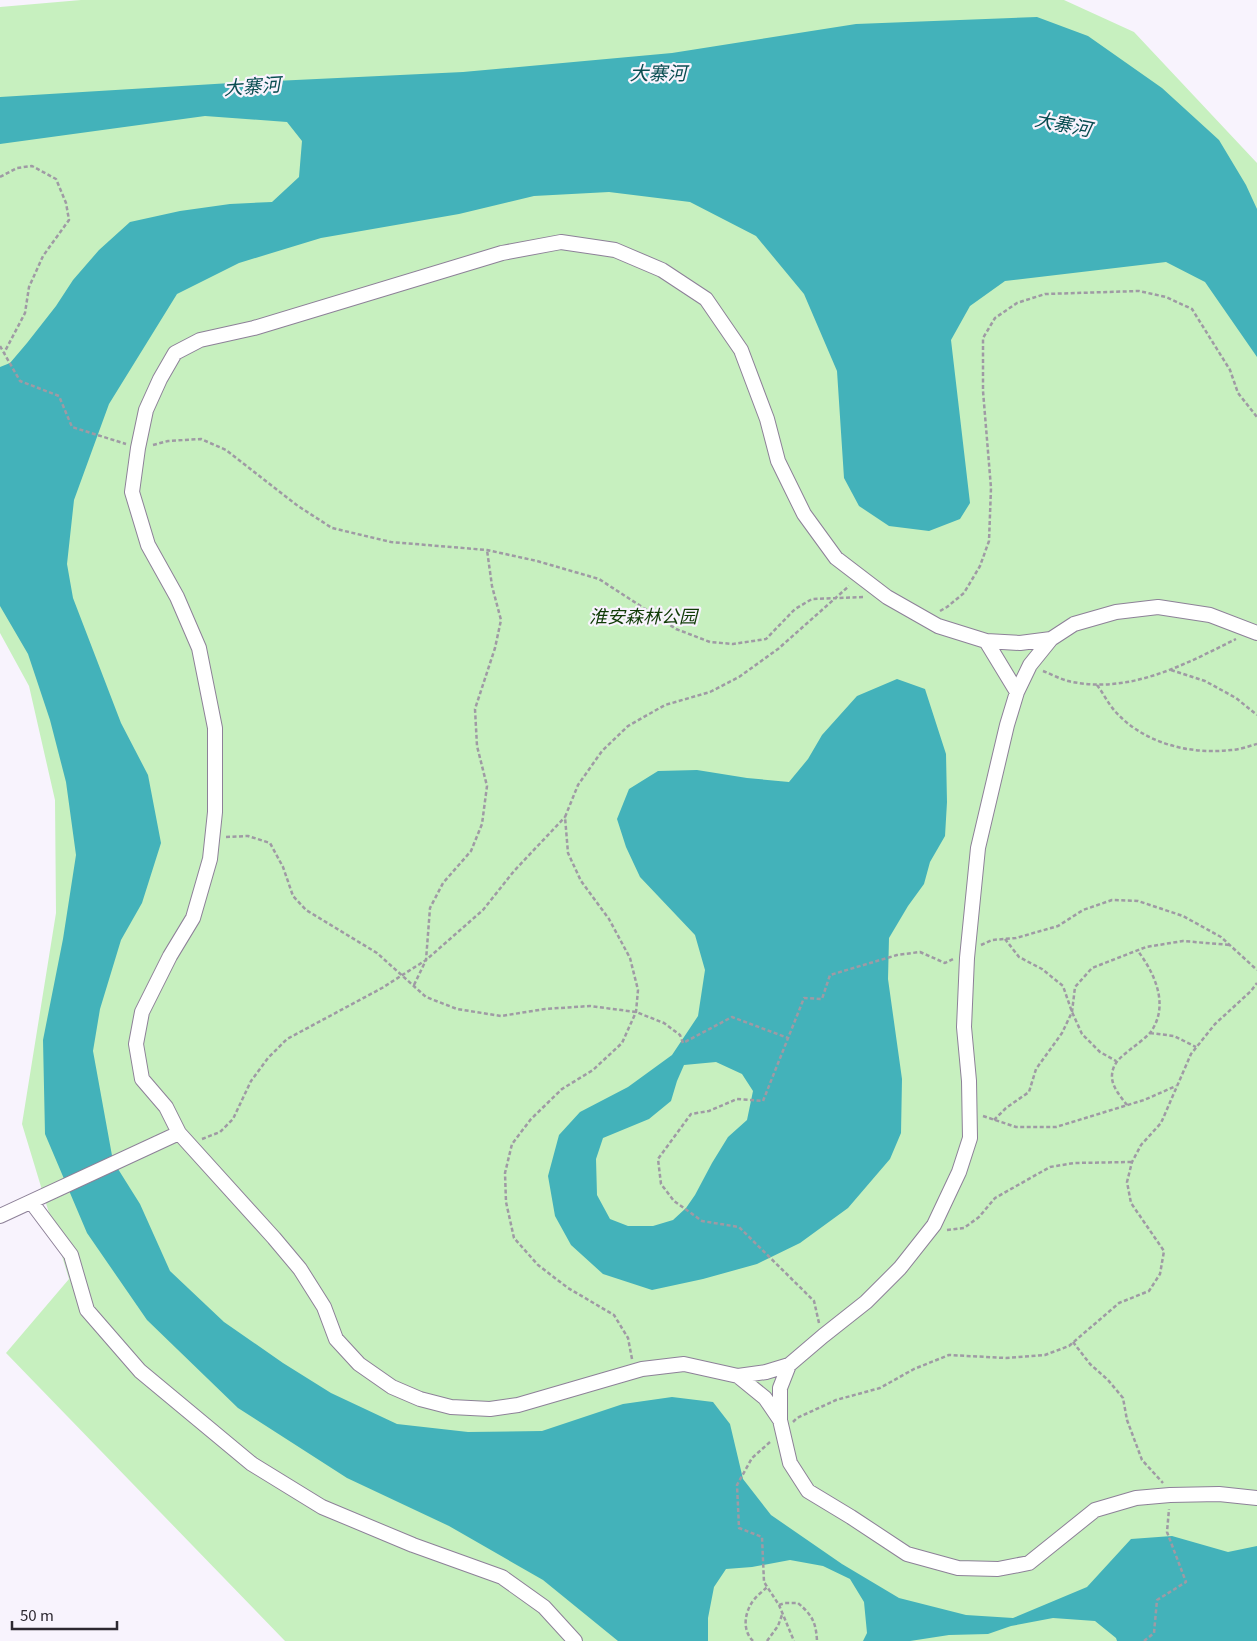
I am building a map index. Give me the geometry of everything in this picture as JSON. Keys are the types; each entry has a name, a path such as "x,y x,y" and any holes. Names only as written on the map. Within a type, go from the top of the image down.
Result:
{"street":[{"path":"1052,639 1020,643 986,641 938,626 887,597 836,558 804,514 778,462 767,420 741,350 706,299 662,270 615,250 561,242 502,253 254,328 200,340 175,353 160,379 146,410 132,492 148,545 177,597 199,648 215,728 215,812 210,859 192,918 170,956 142,1012 136,1044 142,1079 166,1107 179,1133 300,1269 324,1307 336,1339 359,1364 392,1388 420,1399 451,1407 490,1409 518,1405 633,1371 684,1364 738,1376 766,1372 789,1365 866,1302 900,1268 934,1225 958,1172 970,1138 969,1081 964,1028 968,951 978,848 1004,734 1017,692 1030,665 1052,639 1074,624 1116,612 1158,607 1210,615 1254,632"},
{"path":"986,641 1017,692"},
{"path":"0,1216 32,1203 139,1150 179,1133"},
{"path":"32,1203 71,1255 87,1310 140,1371 252,1464 322,1507 413,1545 502,1576 544,1607 575,1641"},
{"path":"789,1365 780,1388 781,1426 790,1463 808,1491 907,1554 958,1568 998,1569 1029,1563 1095,1510 1136,1498 1219,1494 1257,1498"},
{"path":"738,1376 765,1398 781,1426"}],"path":[{"path":"0,177 17,168 32,166 56,179 66,203 70,220 43,256 29,287 25,314 4,353"},
{"path":"919,615 934,614 947,607 964,593 980,566 989,541 991,488 983,391 983,338 996,318 1017,303 1045,294 1139,291 1166,297 1184,305 1192,310 1209,334 1230,370 1238,393 1257,417"},
{"path":"0,346 20,381 59,396 72,427 138,448 168,441 201,439 226,450 298,506 332,528 392,542 487,550 537,560 598,579 676,629 710,642 733,644 766,639 795,609 812,599 835,600 866,597"},
{"path":"414,985 426,960 430,908 442,884 471,852 482,824 487,786 477,746 475,710 495,648 501,620 492,586 487,550"},
{"path":"190,1144 220,1132 233,1119 251,1082 268,1058 287,1039 404,976 426,960 482,910 514,872 566,817 578,785 602,751 628,726 665,705 710,692 739,677 778,648 835,600 860,576"},
{"path":"1030,665 1067,681 1097,685 1126,683 1159,675 1254,632"},
{"path":"1170,670 1205,681 1236,698 1257,715"},
{"path":"1097,685 1115,711 1135,728 1159,741 1193,751 1232,750 1257,744"},
{"path":"566,817 568,853 582,881 609,919 630,958 638,990 636,1012 622,1043 593,1070 562,1089 530,1119 512,1144 505,1173 506,1202 514,1238 538,1265 568,1288 614,1315 628,1338 633,1371"},
{"path":"212,838 248,836 270,844 283,866 293,896 306,910 376,953 426,996 457,1009 501,1016 544,1009 590,1006 636,1012 664,1024 680,1035 683,1044 732,1018 788,1038"},
{"path":"823,1336 814,1301 739,1227 702,1221 674,1201 662,1184 658,1160 691,1114 709,1111 737,1099 763,1101 804,998 822,999 830,975 897,955 920,952 945,963 992,940 1005,939 1058,926 1083,910 1112,900 1138,901 1184,916 1221,937 1257,970"},
{"path":"1005,939 1019,957 1042,969 1063,986 1082,1034 1100,1052 1116,1061"},
{"path":"994,1120 1006,1108 1029,1092 1036,1069 1062,1033 1072,1012 1075,986 1092,968 1146,948 1183,940 1230,945"},
{"path":"1127,1105 1117,1092 1111,1076 1116,1061 1150,1033 1160,1010 1157,986 1147,964 1138,951"},
{"path":"794,1641 779,1605 764,1582 762,1537 738,1528 737,1485 752,1458 781,1426 836,1400 880,1388 914,1369 949,1355 1006,1358 1045,1355 1069,1346 1119,1303 1149,1291 1160,1274 1164,1251 1131,1203 1127,1182 1132,1162 1141,1145 1161,1123 1190,1054 1215,1024 1251,991 1257,983"},
{"path":"1150,1033 1174,1036 1196,1047"},
{"path":"969,1112 1016,1126 1056,1127 1127,1105 1177,1086"},
{"path":"928,1232 964,1228 979,1217 995,1198 1050,1167 1074,1163 1132,1162"},
{"path":"1073,1342 1090,1364 1108,1380 1123,1398 1127,1420 1142,1460 1160,1479 1170,1495 1167,1532 1186,1582 1157,1600 1154,1633 1144,1641"},
{"path":"753,1641 744,1626 747,1614 751,1603 767,1587"},
{"path":"779,1605 798,1603 811,1615 817,1630 817,1641"},
{"path":"767,1641 778,1626 782,1614"}],"green space":[{"name":"淮安森林公园","path":"81,0 1064,0 1134,32 1257,163 1257,1641 285,1641 6,1353 69,1279 22,1124 56,913 55,800 29,686 0,633 0,7"}],"water":[{"name":"大寨河","path":"1037,17 1088,36 1162,88 1219,140 1246,185 1257,209 1257,357 1205,282 1166,262 1005,281 970,306 951,340 970,503 960,519 929,531 889,526 859,506 844,478 837,371 804,294 756,236 690,202 609,192 534,196 459,214 321,238 239,263 177,294 109,404 74,500 67,564 73,598 121,723 148,775 161,843 142,903 121,940 100,1009 93,1051 113,1161 140,1204 170,1271 224,1322 283,1363 331,1393 397,1424 468,1432 542,1431 623,1404 672,1397 713,1402 730,1424 743,1479 771,1515 842,1564 899,1598 966,1615 1013,1618 1087,1587 1131,1539 1172,1536 1228,1552 1257,1546 1257,1641 1117,1641 1116,1638 1095,1621 1053,1618 1011,1626 988,1634 949,1635 910,1641 863,1641 867,1633 864,1602 850,1579 823,1566 790,1560 752,1567 726,1569 714,1587 708,1618 708,1641 618,1641 543,1580 449,1526 347,1478 238,1408 147,1320 87,1233 45,1134 43,1040 63,939 76,855 66,782 50,720 28,654 0,606 0,367 10,363 56,306 73,280 99,250 130,222 180,211 230,204 272,202 299,177 302,141 287,122 205,116 0,144 0,97 231,83 463,72 672,53 856,24"},
{"path":"897,679 925,689 946,754 947,802 945,836 930,862 924,884 889,938 888,979 902,1079 901,1133 890,1159 848,1208 800,1243 757,1264 703,1279 652,1290 603,1274 571,1245 555,1216 548,1176 559,1135 580,1112 628,1087 672,1055 698,1016 705,970 695,935 640,877 626,847 617,819 629,789 658,771 697,770 789,782 808,759 822,735 857,696","holes":["716,1062 742,1074 753,1091 747,1120 728,1137 686,1208 673,1220 653,1226 628,1226 610,1219 597,1195 596,1159 603,1138 649,1119 671,1101 684,1065"]}]}
